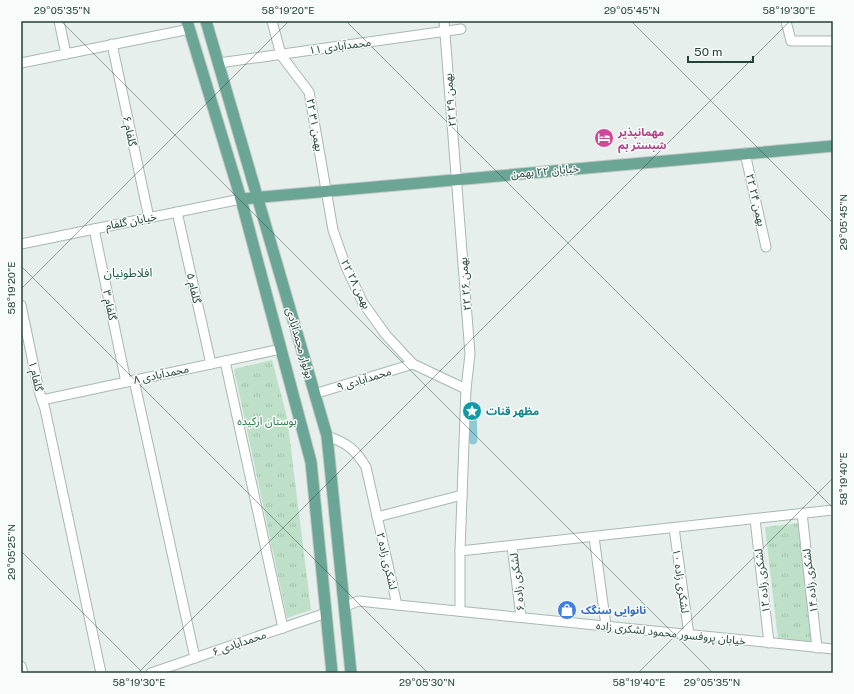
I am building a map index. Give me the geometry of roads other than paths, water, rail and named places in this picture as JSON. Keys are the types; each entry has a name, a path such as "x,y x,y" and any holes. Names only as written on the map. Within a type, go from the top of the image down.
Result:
{"main road":[{"name":"بولوار محمدآبادی","path":"206,21 327,436 351,673"},
{"name":"بولوار محمدآبادی","path":"189,25 241,199 311,462 332,673"},
{"name":"خیابان ۲۲ بهمن","path":"241,199 833,146"},
{"path":"326,613 344,607"}],"street":[{"path":"59,21 66,54"},
{"name":"۲۲ بهمن ۳۱","path":"272,21 281,55 309,92 327,191"},
{"name":"۲۲ بهمن ۲۹","path":"444,21 456,179"},
{"path":"786,21 791,41 833,41"},
{"path":"21,63 112,44 189,25"},
{"name":"محمدآبادی ۱۱","path":"219,63 461,29"},
{"name":"گلفام ۶","path":"112,44 149,218"},
{"name":"۲۲ بهمن ۲۴","path":"745,153 766,247"},
{"name":"۲۲ بهمن ۲۶","path":"456,179 470,354 466,388 460,552 460,611"},
{"name":"۲۲ بهمن ۲۸","path":"327,191 333,230 346,267 363,303 386,335 413,364"},
{"name":"خیابان گلفام","path":"21,244 241,199"},
{"name":"گلفام ۵","path":"177,212 211,364"},
{"name":"گلفام ۳","path":"94,229 195,658"},
{"name":"گلفام ۱","path":"21,305 39,391 45,409 101,673"},
{"name":"محمدآبادی ۸","path":"42,400 281,349"},
{"path":"225,361 283,628"},
{"path":"413,364 466,388"},
{"name":"محمدآبادی ۹","path":"314,394 413,364"},
{"name":"لشکری زاده ۲","path":"327,436 342,441 351,448 360,456 366,467 397,605"},
{"path":"377,517 462,495"},
{"path":"460,552 833,510"},
{"name":"لشکری زاده ١۴","path":"802,513 817,648"},
{"name":"لشکری زاده ١٢","path":"754,519 769,643"},
{"name":"لشکری زاده ١٠","path":"674,528 689,634"},
{"path":"594,537 606,626"},
{"name":"لشکری زاده ۶","path":"512,546 521,617"},
{"name":"خیابان پروفسور محمود لشکری زاده","path":"344,607 358,601 833,649"},
{"name":"محمدآبادی ۶","path":"151,673 326,613"},
{"path":"21,666 23,673"}],"waterway":[{"path":"472,411 473,440"}],"place":[{"name":"مهمانپذیر شبستر بم","path":"604,138"},
{"name":"مظهر قنات","path":"472,411"},
{"name":"نانوایی سنگک","path":"567,610"}],"district":[{"name":"افلاطونیان","path":"128,273"}],"park label":[{"name":"بوستان ارکیده","path":"267,421"}]}
